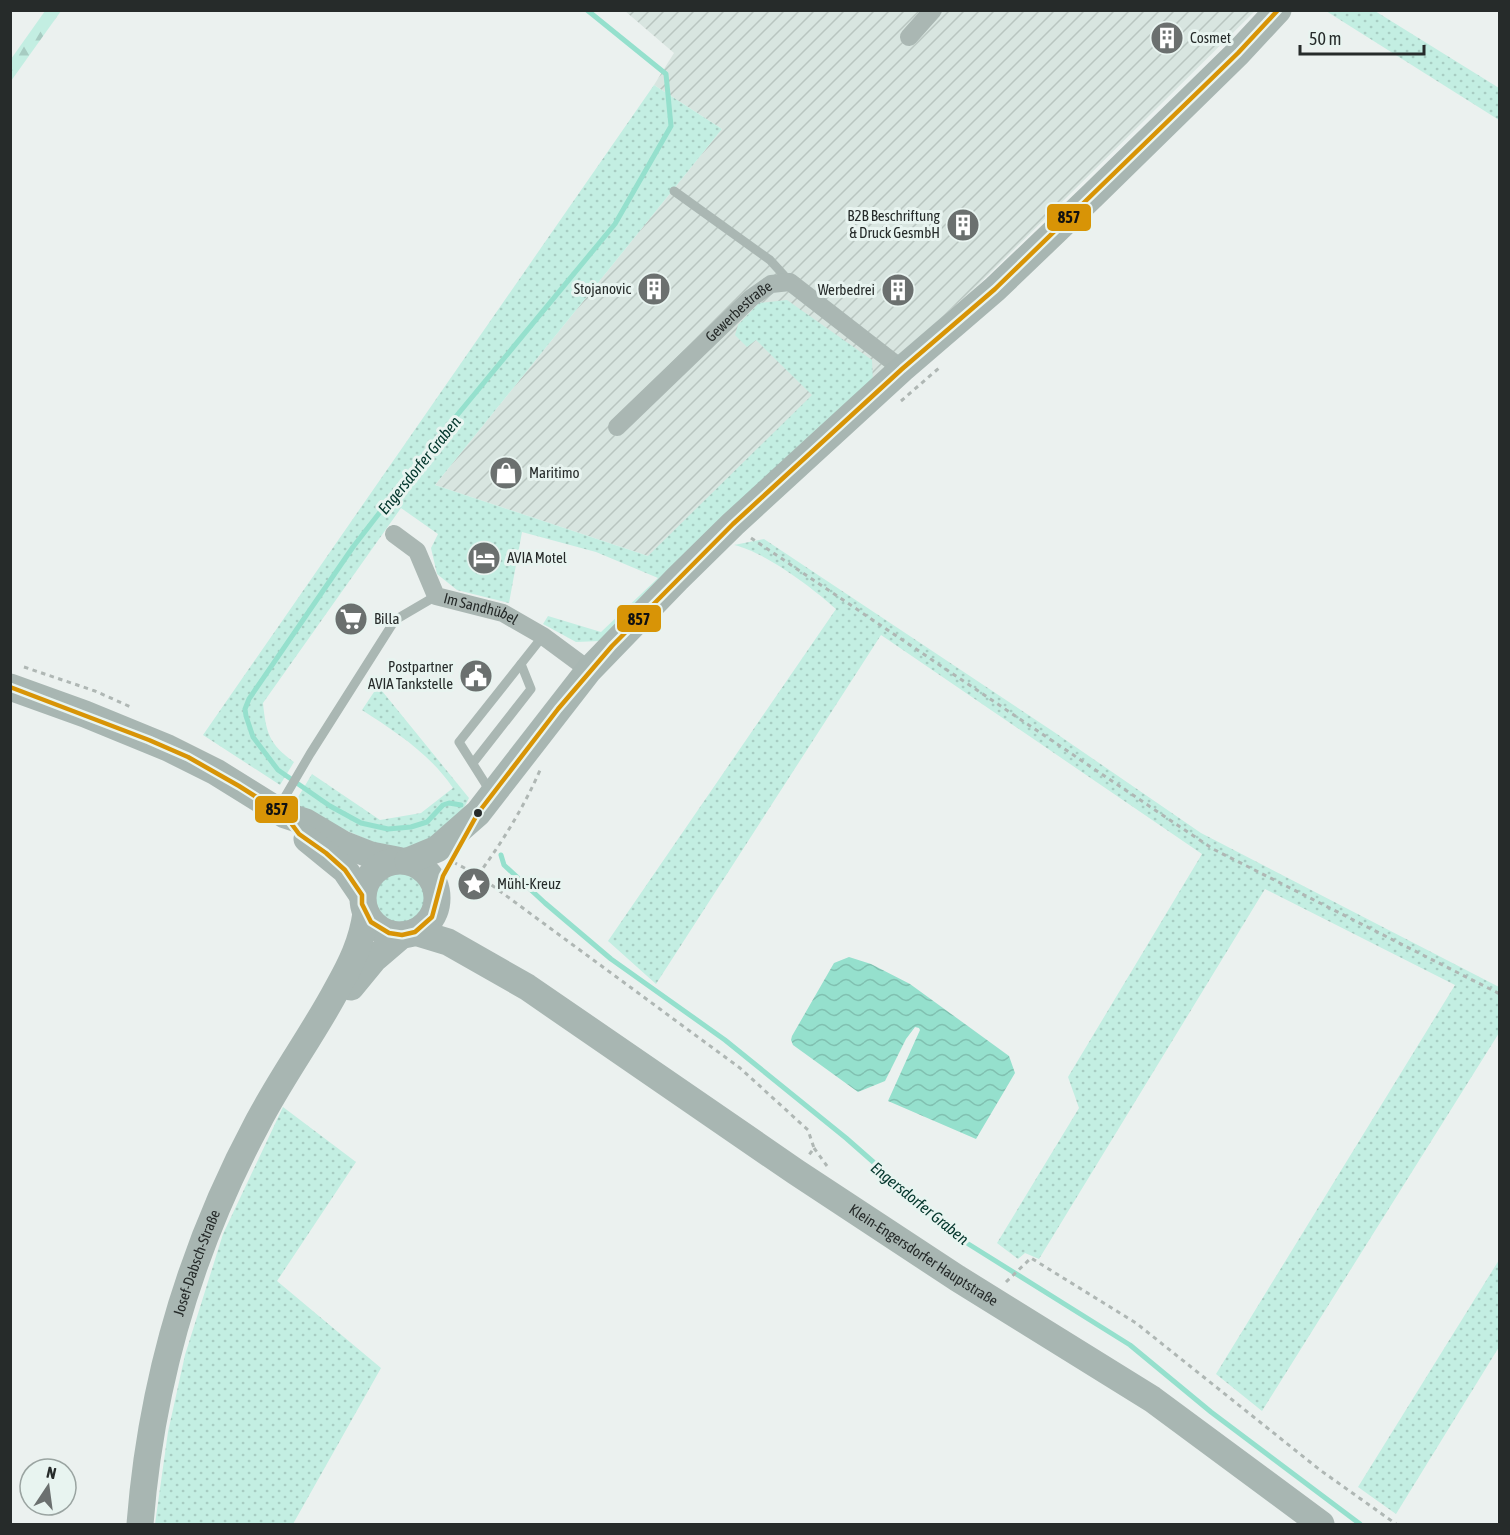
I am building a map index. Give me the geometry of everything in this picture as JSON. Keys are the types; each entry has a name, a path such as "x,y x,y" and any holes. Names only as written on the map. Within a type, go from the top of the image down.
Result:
{"main road":[{"path":"409,933 432,917 447,868 486,804 589,670 733,524 902,369 977,304 1085,203 1238,53 1278,10"},
{"path":"10,687 85,714 178,753 239,786 283,806 306,822 356,850 403,861 428,873 433,880 437,897 457,925 527,987"},
{"path":"364,904 367,881 375,870 383,864 403,861 437,849 486,804"},
{"path":"283,806 299,834 345,870 371,922 380,929 389,933 409,933 448,942 527,987"},
{"name":"Josef-Dabsch-Straße","path":"140,1524 150,1442 161,1380 189,1279 223,1194 252,1132 284,1076 318,1024 353,961 361,939 364,904"},
{"name":"Josef-Dabsch-Straße","path":"318,1024 374,959 409,933"},
{"name":"Klein-Engersdorfer Hauptstraße","path":"527,987 796,1172 957,1278 1152,1399 1321,1524"}],"street":[{"path":"909,37 933,10"},
{"name":"Gewerbestraße","path":"617,427 750,298 771,284 790,282 902,369"},
{"name":"Im Sandhübel","path":"394,534 417,551 436,596 503,613 543,636 589,670"}],"lane":[{"path":"674,191 770,260 790,282"},
{"path":"283,806 298,774 395,620 436,596"},
{"path":"486,804 473,763 459,742 543,636"},
{"path":"473,763 531,689 520,664"}],"path":[{"path":"733,524 1213,849 1500,994"},
{"path":"544,762 527,801 505,838 478,875 740,1068 808,1130 814,1148 796,1172"},
{"path":"1006,1282 1031,1258 1136,1323 1320,1470 1396,1524"}],"shaded area":[{"path":"625,11 1255,11 977,286 666,562 435,485 722,129 654,85 674,53"}],"green space":[{"path":"45,11 61,11 11,81 11,59"},
{"path":"1326,11 1375,11 1499,88 1499,120"},
{"path":"654,85 722,129 435,485 648,556 812,395 756,340 747,347 735,335 738,325 759,303 787,300 872,360 873,384 600,641 576,642 543,624 548,616 601,632 658,578 596,552 522,532 509,603 457,590 437,574 431,548 438,534 401,508 263,703 270,737 279,749 294,762 280,785 203,735"},
{"path":"764,539 1201,833 1499,987 1499,1033 1262,1411 1216,1374 1455,985 1265,889 1039,1259 1025,1253 1018,1259 997,1243 1079,1108 1068,1077 1202,854 881,635 656,984 608,941 836,609 802,581 774,563 734,545"},
{"path":"378,686 469,798 456,824 441,839 396,852 301,811 295,802 312,774 380,820 421,813 453,788 423,754 400,735 362,710"},
{"path":"395,870 405,870 420,878 426,887 428,898 426,909 420,918 405,926 395,926 384,921 377,914 372,903 372,893 377,882 384,875"},
{"path":"283,1107 356,1162 277,1281 381,1368 293,1524 155,1524 168,1432 185,1355 223,1234"},
{"path":"1499,1260 1499,1347 1396,1514 1358,1487"}],"water":[{"path":"849,957 871,964 910,984 1009,1056 1015,1073 976,1139 888,1101 919,1028 915,1027 906,1039 885,1081 858,1092 793,1045 792,1036 834,963"}],"waterway":[{"name":"Engersdorfer Graben","path":"461,805 449,803 443,805 427,822 411,827 388,829 361,823 330,806 278,770 253,737 245,709 249,699 353,547 425,454 615,224 671,126 666,74 587,10"},
{"name":"Engersdorfer Graben","path":"501,855 504,865 611,959 725,1040 846,1138 962,1240 1130,1345 1211,1412 1360,1524"}],"transit line":[{"name":"857","path":"10,687 149,740 188,757 239,786 285,815 299,834 345,870 362,895 362,904 371,922 389,933 402,935 415,932 432,917 443,876 478,813 558,709 612,646 733,524 902,369 995,289 1238,53 1278,10"}],"place":[{"name":"Cosmet","path":"1167,38"},
{"name":"B2B Beschriftung & Druck GesmbH","path":"963,225"},
{"name":"Stojanovic","path":"654,289"},
{"name":"Werbedrei","path":"898,290"},
{"name":"Maritimo","path":"506,473"},
{"name":"AVIA Motel","path":"484,558"},
{"name":"Billa","path":"351,619"},
{"name":"Postpartner AVIA Tankstelle","path":"476,676"},
{"name":"Mühl-Kreuz","path":"474,884"}]}
